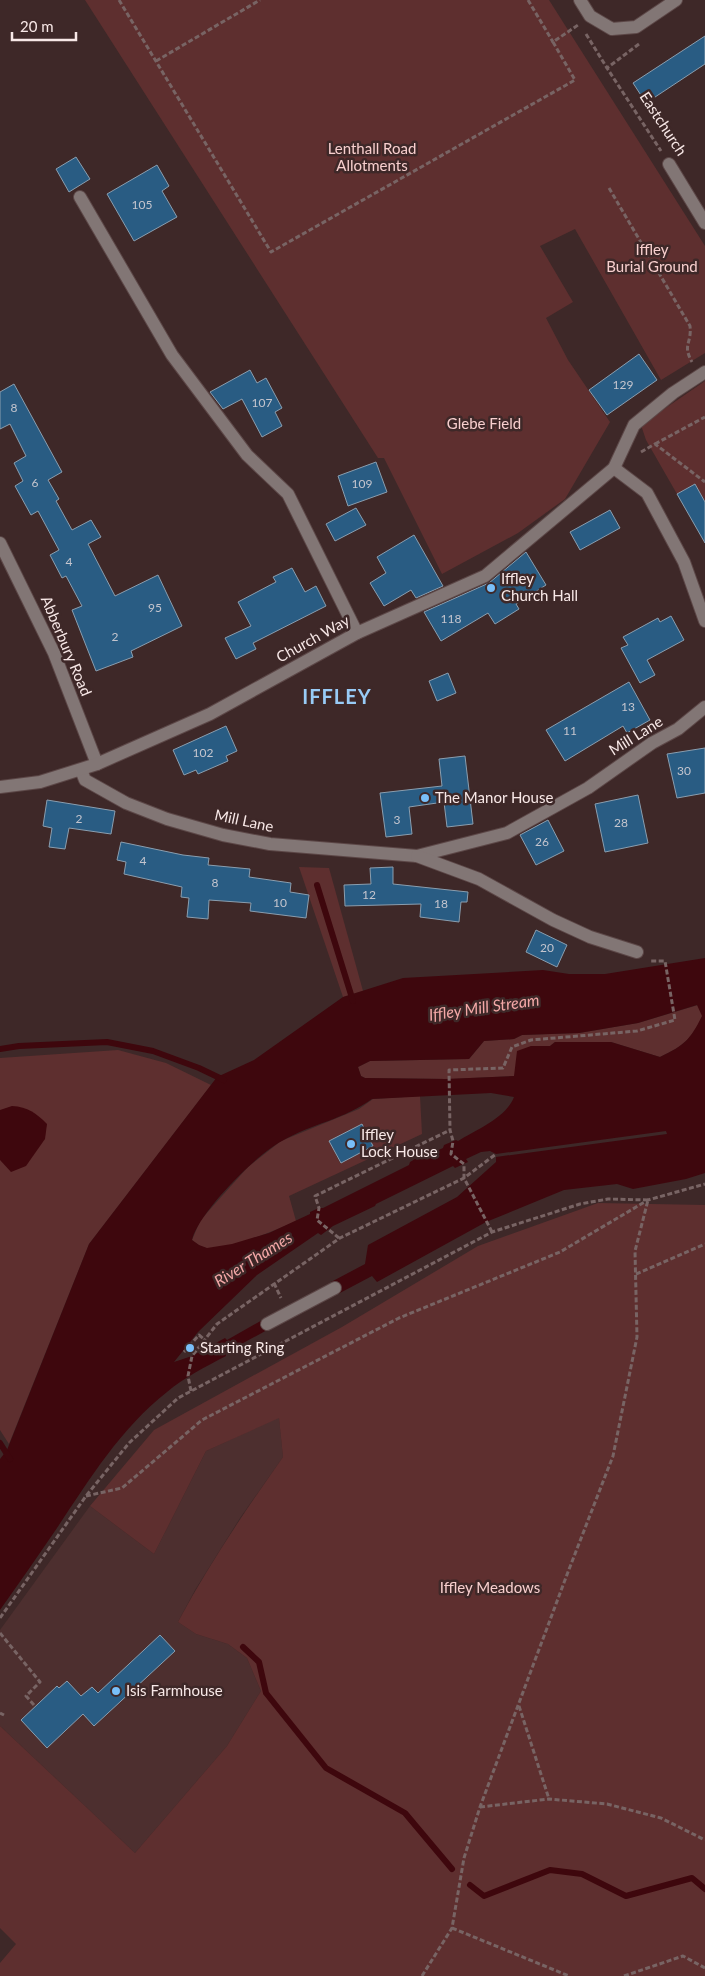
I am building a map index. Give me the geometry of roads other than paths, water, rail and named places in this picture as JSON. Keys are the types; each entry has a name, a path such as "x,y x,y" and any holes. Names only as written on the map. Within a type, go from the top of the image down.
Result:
{"street":[{"path":"580,0 590,16 612,29 636,26 676,0"},
{"name":"Eastchurch","path":"669,164 705,223"},
{"path":"80,197 172,355 247,455 288,494 357,633"},
{"path":"702,374 673,393 634,425 614,468 647,493 684,562 705,621"},
{"name":"Church Way","path":"0,786 40,782 97,764 210,714 357,633 485,576 614,468"},
{"name":"Abberbury Road","path":"0,543 54,653 97,764"},
{"name":"Mill Lane","path":"417,856 506,833 588,788 652,743 678,729 705,707"},
{"name":"Mill Lane","path":"81,770 84,780 126,803 167,819 223,835 279,845 417,856 479,879 552,920 582,934 637,952"},
{"path":"267,1324 334,1288"}],"water":[{"path":"705,958 705,1173 686,1179 633,1189 617,1184 564,1190 486,1222 377,1282 372,1276 338,1294 331,1282 365,1264 368,1245 457,1197 496,1162 496,1154 490,1151 481,1152 466,1159 468,1162 455,1168 453,1166 376,1204 333,1226 321,1235 318,1233 257,1275 198,1332 174,1362 192,1356 225,1338 227,1340 264,1319 269,1329 225,1353 226,1356 195,1372 167,1392 134,1422 93,1474 0,1610 0,1459 7,1450 89,1244 217,1077 254,1060 343,997 403,978 543,970 569,974 605,974","holes":["697,1005 702,1016 694,1031 681,1045 660,1057 611,1042 555,1042 550,1046 531,1046 517,1051 514,1076 446,1079 365,1078 361,1076 358,1067 370,1061 469,1059 484,1041 514,1039 522,1035 579,1033 638,1023","491,1093 514,1097 504,1111 490,1123 458,1141 456,1140 444,1145 443,1148 417,1160 415,1159 409,1165 323,1208 310,1212 310,1214 269,1233 232,1244 207,1248 192,1240 205,1215 230,1185 258,1158 293,1135 351,1112 372,1099"]},
{"path":"12,1106 31,1111 47,1124 45,1139 26,1166 11,1172 0,1160 0,1110"}],"waterway":[{"path":"317,885 353,1001"},
{"path":"0,1049 19,1046 107,1042 153,1051 199,1068 224,1080"},
{"path":"0,1443 10,1459"},
{"path":"243,1647 259,1662 266,1693 326,1768 405,1813 452,1869"},
{"path":"470,1885 484,1896 550,1870 582,1874 626,1896 692,1878 705,1889"}],"place":[{"name":"Iffley Church Hall","path":"491,588"},
{"name":"The Manor House","path":"425,798"},
{"name":"Iffley Lock House","path":"351,1144"},
{"name":"Starting Ring","path":"190,1348"},
{"name":"Isis Farmhouse","path":"116,1691"}],"district":[{"name":"IFFLEY","path":"337,697"}],"park label":[{"name":"Lenthall Road Allotments","path":"372,158"},
{"name":"Iffley Burial Ground","path":"652,258"},
{"name":"Glebe Field","path":"484,424"},
{"name":"Iffley Meadows","path":"490,1588"}],"water label":[{"name":"Iffley Mill Stream","path":"484,1007"},
{"name":"River Thames","path":"253,1259"}]}
